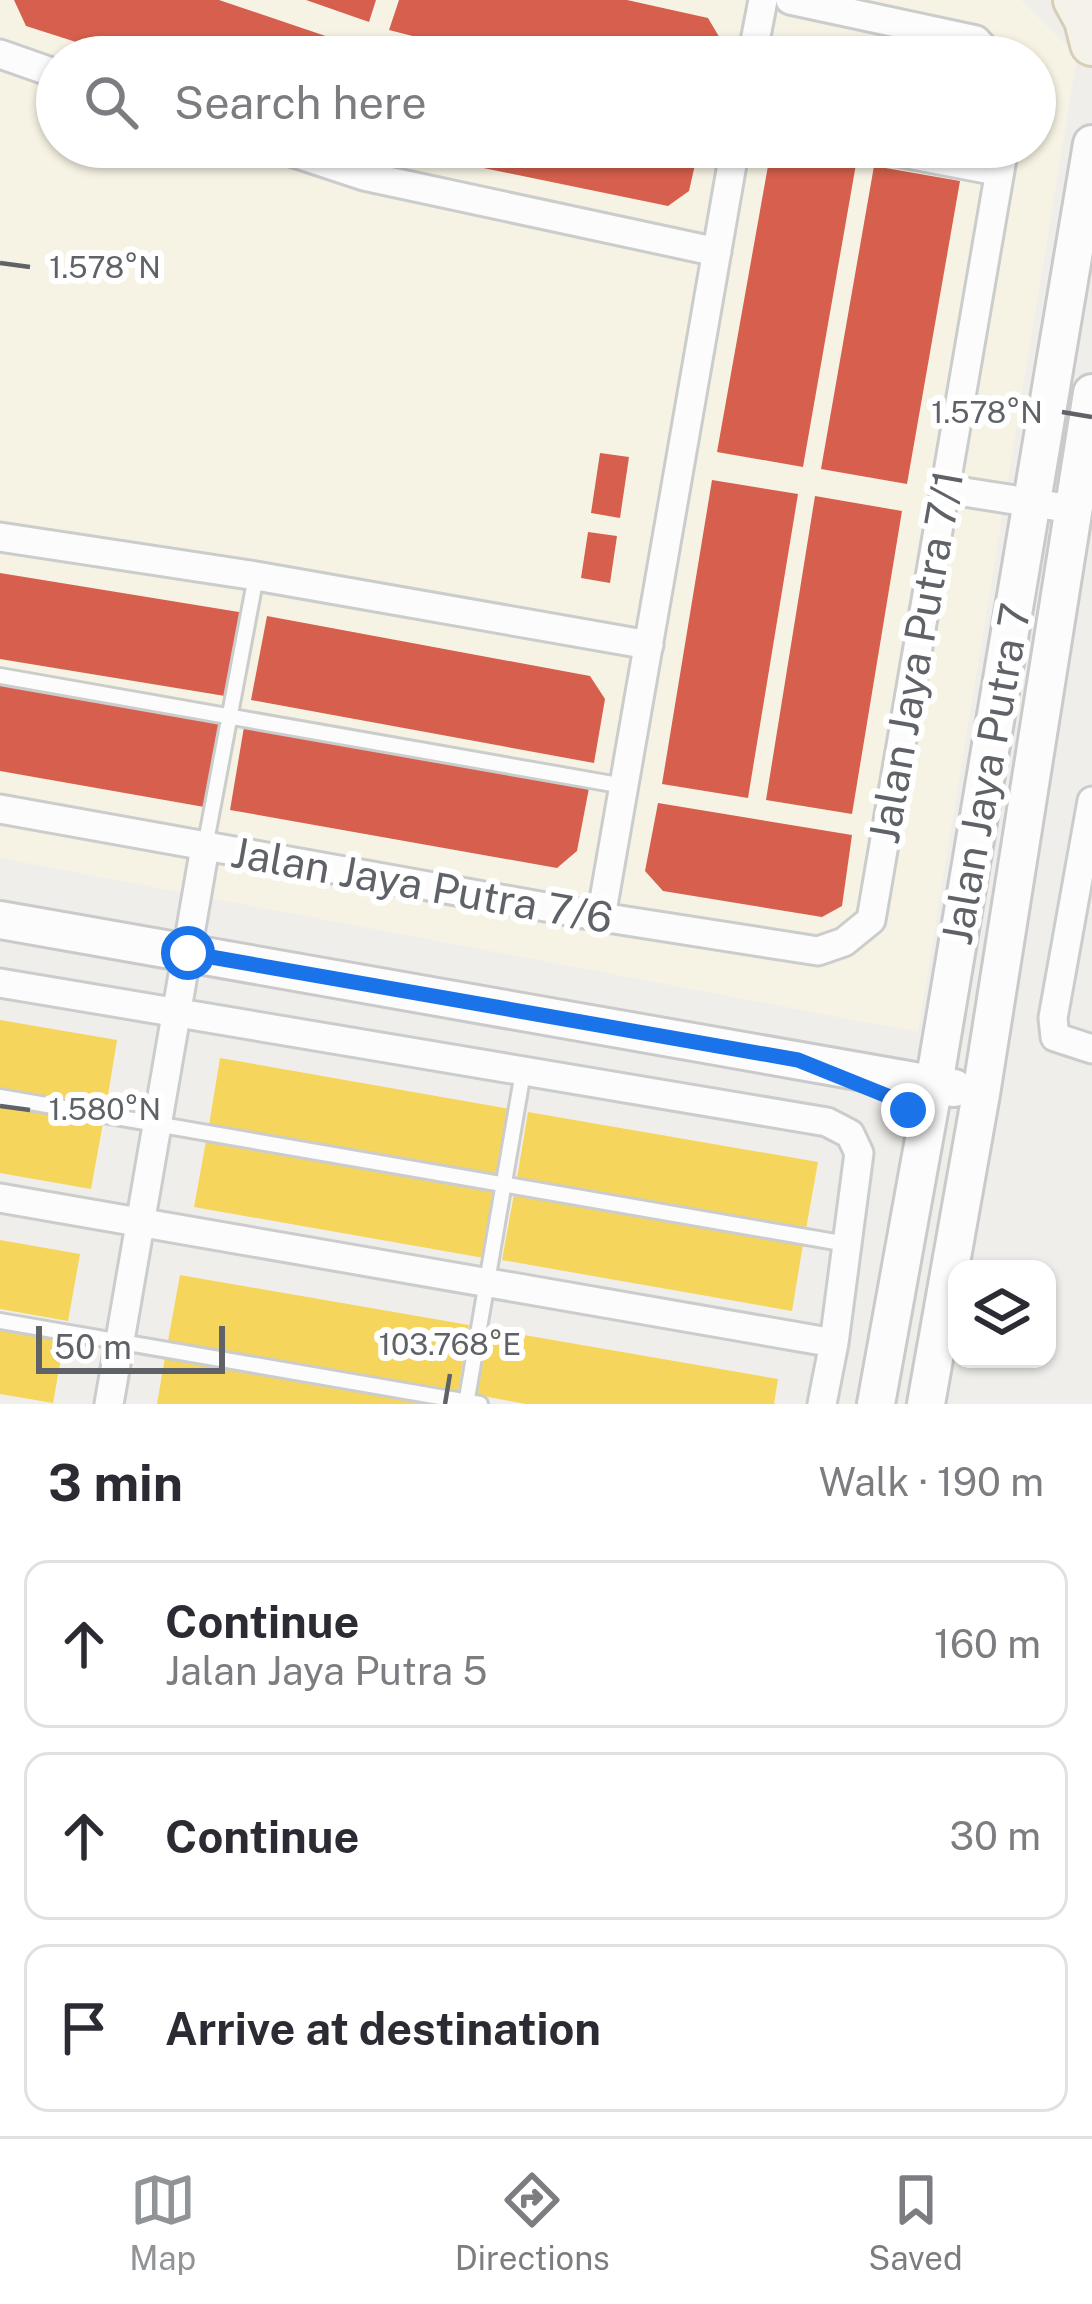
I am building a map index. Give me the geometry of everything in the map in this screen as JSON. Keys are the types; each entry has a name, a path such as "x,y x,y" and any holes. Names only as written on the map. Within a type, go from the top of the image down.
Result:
{"main road":[{"path":"1076,0 1092,44"}],"street":[{"path":"756,36 763,0"},
{"path":"790,0 957,36"},
{"path":"0,54 36,67"},
{"name":"Jalan Jaya Putra 7","path":"876,1404 1092,144"},
{"path":"340,168 718,252"},
{"path":"601,917 732,168"},
{"name":"Jalan Jaya Putra 7/1","path":"844,942 871,920 1001,168"},
{"name":"Jalan Jaya Putra 7","path":"926,1404 981,1094 1092,393"},
{"path":"944,499 1070,518"},
{"path":"0,537 649,645"},
{"path":"1092,803 1081,923 1053,1018 1055,1037 1092,1049"},
{"name":"Jalan Jaya Putra 7/6","path":"0,809 601,917 818,951 844,942"},
{"path":"109,1404 205,847"},
{"path":"0,920 981,1094"},
{"path":"0,983 827,1122 850,1134 859,1154 822,1404"},
{"path":"798,1060 895,1099 908,1110 914,1125 916,1184"},
{"path":"0,1198 834,1343"}],"lane":[{"path":"947,168 999,178"},
{"path":"205,847 256,576"},
{"path":"0,676 624,786"},
{"path":"0,1321 471,1403 524,1072"},
{"path":"0,1096 847,1244"}],"shaded area":[{"path":"0,0 1021,0 1077,56 918,1032 0,858"}],"building: Homes":[{"path":"0,1020 117,1040 106,1107 0,1088"},
{"path":"220,1058 510,1109 498,1176 209,1125"},
{"path":"0,1104 103,1123 91,1189 0,1173"},
{"path":"528,1112 818,1162 806,1229 517,1178"},
{"path":"206,1141 495,1191 484,1258 194,1207"},
{"path":"514,1194 803,1244 792,1311 502,1260"},
{"path":"0,1240 80,1254 68,1321 0,1309"},
{"path":"180,1275 469,1325 458,1392 168,1341"},
{"path":"0,1325 65,1336 53,1403 0,1394"},
{"path":"489,1329 778,1379 774,1404 526,1404 477,1395"},
{"path":"165,1357 420,1402 420,1404 157,1404"}],"building: Shops":[{"path":"14,0 219,0 326,36 57,36 26,26"},
{"path":"306,0 376,0 369,22"},
{"path":"399,0 627,0 708,18 719,36 413,36 389,30"},
{"path":"484,168 694,168 689,191 668,206"},
{"path":"768,168 855,168 803,467 717,452"},
{"path":"874,168 960,181 907,484 821,469"},
{"path":"600,453 629,457 620,518 591,513"},
{"path":"712,480 798,494 748,798 662,784"},
{"path":"815,496 902,511 852,814 766,800"},
{"path":"588,532 617,536 610,583 581,578"},
{"path":"0,573 245,613 231,697 0,659"},
{"path":"267,616 590,676 605,699 594,763 251,700"},
{"path":"0,685 225,724 210,808 0,771"},
{"path":"244,727 589,788 577,851 557,868 230,810"},
{"path":"658,803 852,835 842,906 822,917 663,891 645,871"}],"route":[{"path":"188,953 798,1060 895,1099 908,1110"}]}
